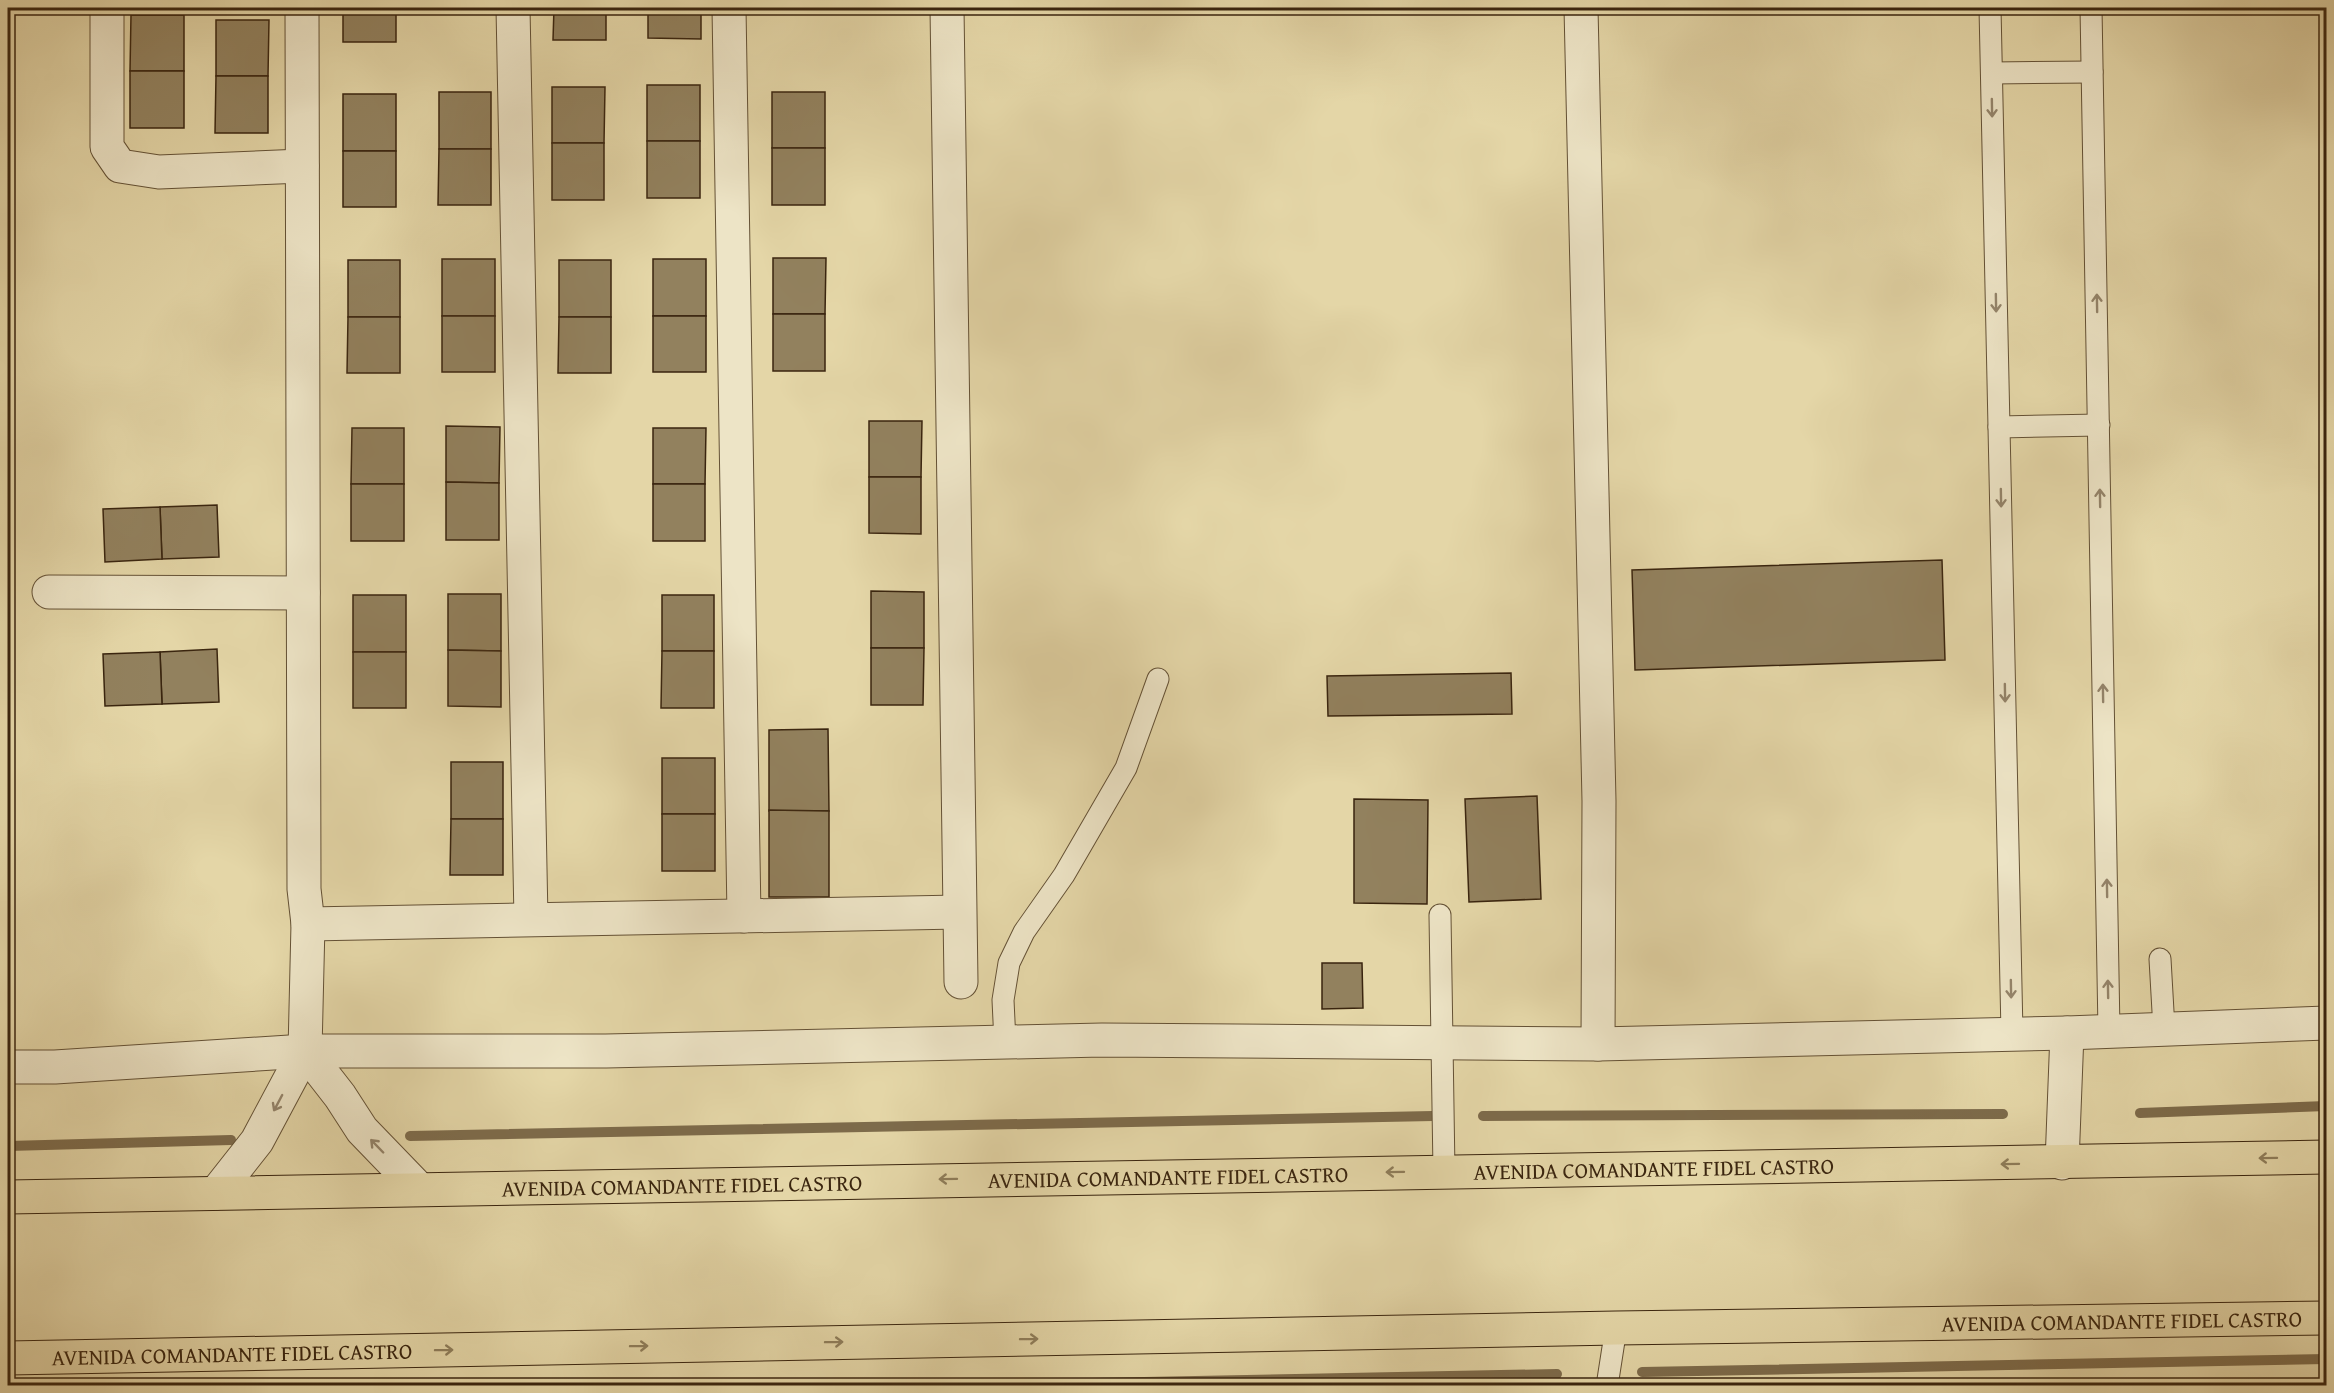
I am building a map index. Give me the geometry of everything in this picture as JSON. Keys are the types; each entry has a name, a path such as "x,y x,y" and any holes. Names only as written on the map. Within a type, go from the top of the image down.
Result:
{"highway":[{"name":"AVENIDA COMANDANTE FIDEL CASTRO","path":"8,1197 418,1188 2326,1157"},
{"name":"AVENIDA COMANDANTE FIDEL CASTRO","path":"8,1358 1616,1328 2326,1318"}],"street":[{"path":"107,8 107,147 120,166 159,172 302,166"},
{"path":"216,1193 257,1141 305,1051 308,924 304,889 302,8"},
{"path":"513,8 531,919"},
{"path":"729,8 744,916"},
{"path":"947,8 961,982"},
{"path":"1581,8 1599,790 1598,1044"},
{"path":"49,592 303,593"},
{"path":"308,924 960,912"},
{"path":"8,1067 56,1067 305,1051 606,1051 1102,1040 1598,1044 2067,1033 2326,1023"},
{"path":"2062,1163 2067,1033"},
{"path":"305,1051 340,1096 362,1130 418,1188"}],"lane":[{"path":"1990,8 2012,1033"},
{"path":"2091,8 2109,1031"},
{"path":"1992,73 2092,72"},
{"path":"1999,427 2099,425"},
{"path":"1005,1042 1003,1000 1010,963 1024,932 1064,875 1126,768 1158,679"},
{"path":"1440,915 1444,1171"},
{"path":"2160,958 2164,1029"},
{"path":"1607,1386 1616,1328"}],"building":[{"path":"343,8 396,8 396,42 343,42"},
{"path":"554,8 606,8 606,40 553,40"},
{"path":"648,8 701,8 701,39 648,38"},
{"path":"131,15 184,15 184,71 130,71"},
{"path":"216,20 269,20 268,76 216,76"},
{"path":"130,71 184,71 184,128 130,128"},
{"path":"216,76 268,76 268,133 215,133"},
{"path":"647,85 700,85 700,141 647,141"},
{"path":"552,87 605,87 604,143 552,143"},
{"path":"439,92 491,92 491,149 439,149"},
{"path":"772,92 825,92 825,148 772,148"},
{"path":"343,94 396,94 396,151 343,151"},
{"path":"647,141 700,141 700,198 647,198"},
{"path":"552,143 604,143 604,200 552,200"},
{"path":"772,148 825,148 825,205 772,205"},
{"path":"439,149 491,149 491,205 438,205"},
{"path":"343,151 396,151 396,207 343,207"},
{"path":"773,258 826,258 825,314 773,314"},
{"path":"442,259 495,259 495,316 442,316"},
{"path":"653,259 706,259 706,316 653,316"},
{"path":"348,260 400,260 400,317 348,317"},
{"path":"559,260 611,260 611,317 559,317"},
{"path":"773,314 825,314 825,371 773,371"},
{"path":"442,316 495,316 495,372 442,372"},
{"path":"653,316 706,316 706,372 653,372"},
{"path":"348,317 400,317 400,373 347,373"},
{"path":"559,317 611,317 611,373 558,373"},
{"path":"869,421 922,421 921,477 869,477"},
{"path":"446,426 500,427 499,483 446,482"},
{"path":"352,428 404,428 404,484 351,484"},
{"path":"653,428 706,428 705,484 653,484"},
{"path":"869,477 921,477 921,534 869,533"},
{"path":"446,482 499,483 499,540 446,540"},
{"path":"351,484 404,484 404,541 351,541"},
{"path":"653,484 705,484 705,541 653,541"},
{"path":"217,505 219,557 162,559 160,507"},
{"path":"160,507 162,559 105,562 103,509"},
{"path":"1942,560 1945,660 1635,670 1632,570"},
{"path":"871,591 924,592 924,648 871,648"},
{"path":"448,594 501,594 501,651 448,650"},
{"path":"353,595 406,595 406,652 353,652"},
{"path":"662,595 714,595 714,651 662,651"},
{"path":"871,648 924,648 923,705 871,705"},
{"path":"217,649 219,702 162,704 160,652"},
{"path":"448,650 501,651 501,707 448,706"},
{"path":"662,651 714,651 714,708 661,708"},
{"path":"160,652 162,704 105,706 103,654"},
{"path":"353,652 406,652 406,708 353,708"},
{"path":"1511,673 1512,714 1328,716 1327,676"},
{"path":"828,729 829,811 769,811 769,730"},
{"path":"662,758 715,758 715,814 662,814"},
{"path":"451,762 503,762 503,819 451,819"},
{"path":"1537,796 1541,899 1469,902 1465,799"},
{"path":"1354,799 1428,800 1427,904 1354,903"},
{"path":"769,810 829,811 829,897 769,897"},
{"path":"662,814 715,814 715,871 662,871"},
{"path":"451,819 503,819 503,875 450,875"},
{"path":"1322,963 1362,963 1363,1008 1322,1009"}],"waterway":[{"path":"2140,1113 2326,1106"},
{"path":"1483,1116 2003,1114"},
{"path":"410,1136 1433,1116"},
{"path":"8,1146 231,1140"},
{"path":"1642,1372 2326,1359"},
{"path":"940,1386 1557,1374"}]}
